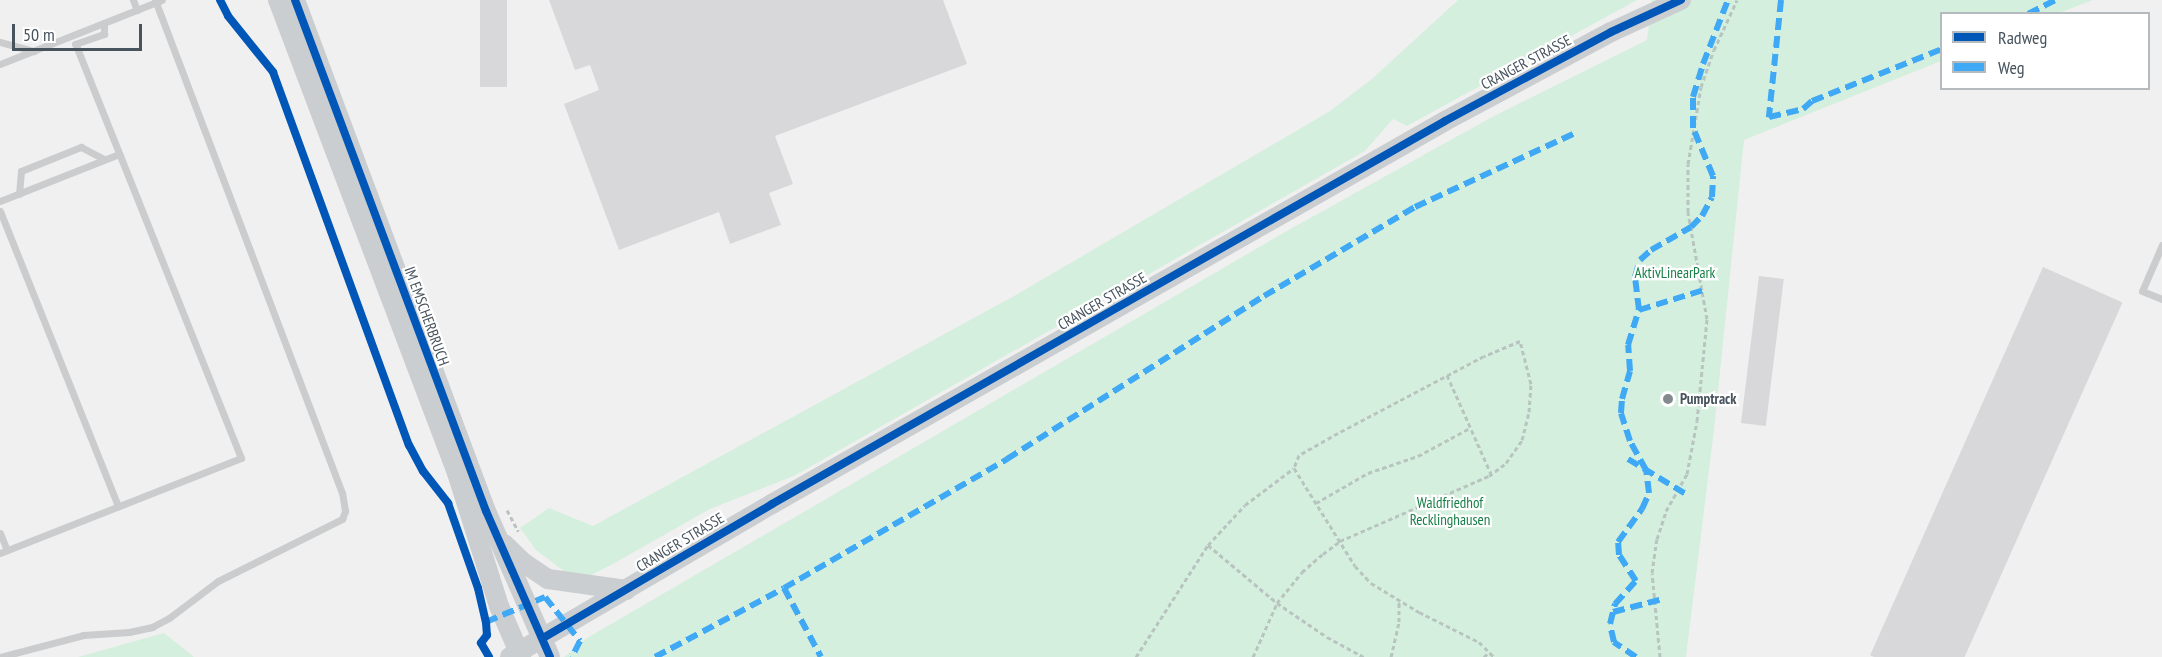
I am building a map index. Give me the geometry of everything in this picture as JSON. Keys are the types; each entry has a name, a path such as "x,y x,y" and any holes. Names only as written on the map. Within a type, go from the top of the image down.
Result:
{"main road":[{"name":"IM EMSCHERBRUCH","path":"278,0 487,511"},
{"name":"IM EMSCHERBRUCH","path":"295,0 487,511 499,606 516,655"},
{"name":"CRANGER STRASSE","path":"516,655 771,504 1445,121 1611,32 1682,0"},
{"name":"IM EMSCHERBRUCH","path":"490,543 543,638 550,657"},
{"path":"490,543 548,579 626,590"}],"lane":[{"path":"133,0 136,10"},
{"path":"0,64 158,1 342,493 345,511 342,519 218,581 169,618 152,627 129,632 67,638 0,657"},
{"path":"0,532 3,552 241,458 75,44 104,34 104,23"},
{"path":"0,42 34,51"},
{"path":"19,194 21,171 81,147 104,159"},
{"path":"0,201 119,154"},
{"path":"0,211 118,506"},
{"path":"2162,245 2142,291 2162,299"}],"path":[{"path":"1660,657 1652,573 1666,511 1687,474 1697,420 1707,319 1688,212 1688,164 1701,87 1714,50 1737,0"},
{"path":"1136,657 1208,545 1245,505 1294,468 1299,455 1447,375 1520,341 1531,384 1529,412 1522,440 1506,463 1491,474 1340,541 1302,572 1277,603 1253,657"},
{"path":"1447,375 1491,474"},
{"path":"1316,503 1368,473 1418,456 1470,428"},
{"path":"1294,468 1355,566 1371,583 1479,642 1494,657"},
{"path":"487,511 517,527"},
{"path":"1208,545 1277,603 1327,637 1364,657"},
{"path":"1391,657 1399,622 1399,600"},
{"path":"1484,657 1490,652"}],"green space":[{"path":"1458,0 1637,0 1407,126 1393,119 1365,151 794,476 710,509 589,576 565,572 536,550 520,528 549,508 593,526 1014,296 1330,111 1373,78"},
{"path":"1652,0 2093,0 2062,12 1940,12 1940,61 1744,140 1714,430 1686,657 564,657 587,638 1285,232 1492,117 1647,40"},
{"path":"164,633 194,657 78,657"}],"building":[{"path":"480,0 507,0 507,87 480,87"},
{"path":"549,0 943,0 967,64 775,136 793,184 769,193 781,225 730,244 719,212 619,250 564,104 599,90 590,65 575,70"},
{"path":"2043,267 2122,302 1965,657 1870,655"},
{"path":"1759,276 1784,279 1766,426 1741,423"}],"marked path":[{"path":"1636,657 1614,642 1610,624 1615,604 1636,581 1619,555 1618,542 1642,509 1649,493 1646,470 1630,441 1621,413 1622,399 1630,371 1628,345 1639,310 1635,277 1640,260 1651,250 1691,227 1702,216 1712,197 1713,176 1693,128 1693,97 1728,0"},
{"path":"1781,0 1769,117 1803,109 1812,101 1940,50"},
{"path":"2032,12 2055,0"},
{"path":"784,588 1007,459 1264,296 1415,207 1575,133"},
{"path":"1639,310 1707,289"},
{"path":"1628,459 1689,496"},
{"path":"655,657 784,588 821,657"},
{"path":"486,622 545,597 580,641 572,657"},
{"path":"1613,612 1659,600"}],"cycle path":[{"path":"220,0 228,16 273,72 409,445 423,471 448,503 478,588 487,635 481,643 489,657"},
{"path":"295,0 486,511 550,657"},
{"path":"543,638 772,504 1445,121 1611,32 1681,0"}],"place":[{"name":"Pumptrack","path":"1668,399"}],"park label":[{"name":"AktivLinearPark","path":"1675,273"},
{"name":"Waldfriedhof Recklinghausen","path":"1450,510"}]}
